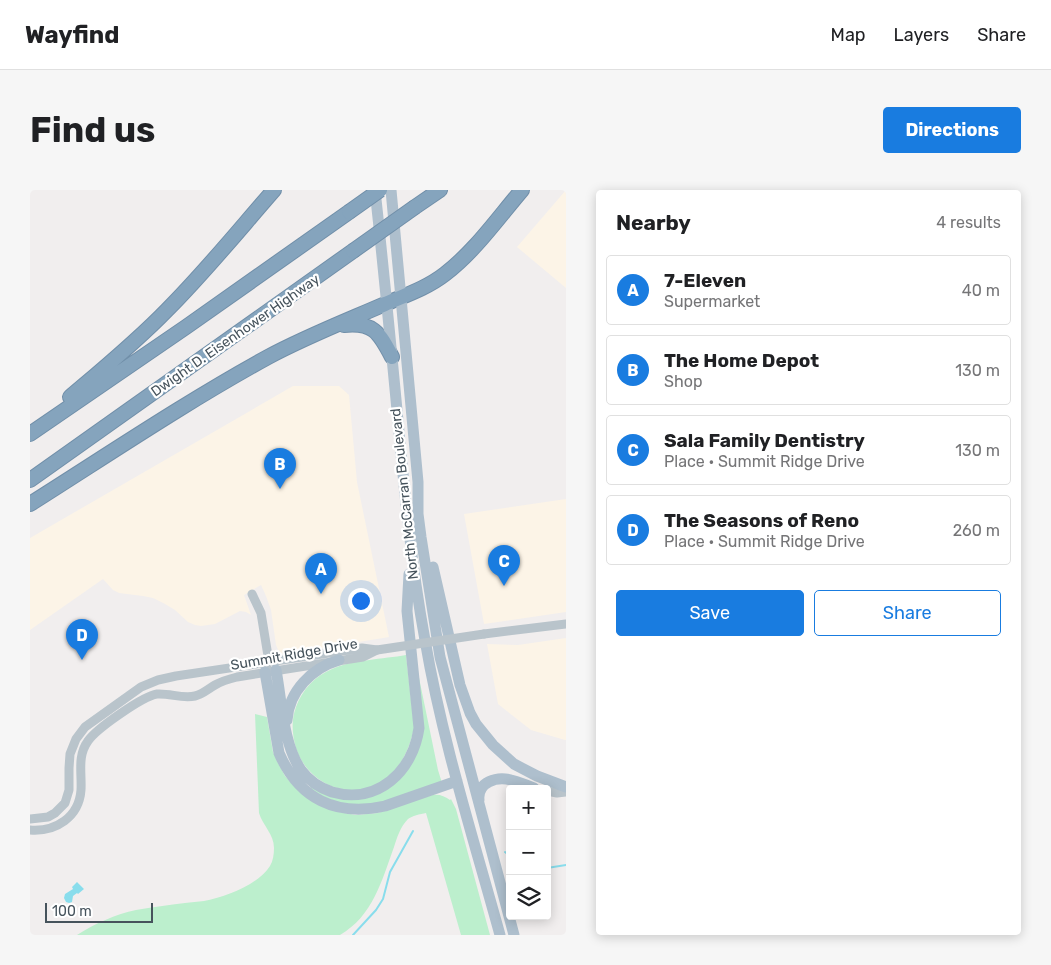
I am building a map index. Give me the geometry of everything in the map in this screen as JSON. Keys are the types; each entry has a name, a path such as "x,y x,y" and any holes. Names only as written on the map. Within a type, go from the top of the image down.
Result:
{"highway":[{"path":"30,433 43,419 100,372 167,310 199,277 274,190"},
{"path":"30,433 186,327 380,190"},
{"name":"Dwight D. Eisenhower Highway","path":"30,480 440,190"},
{"path":"30,504 208,391 281,350 418,290 444,275 484,235 522,190"},
{"path":"321,331 352,324 367,326 381,338 392,356"}],"main road":[{"name":"North McCarran Boulevard","path":"375,190 414,575 431,674 457,781 500,935"},
{"name":"North McCarran Boulevard","path":"391,190 418,482 418,514 439,650 514,935"},
{"path":"418,482 436,584 460,685 470,713 484,736 508,758 526,771 566,786"},
{"path":"270,668 290,750 305,775 319,786 339,794 358,795 377,790 392,780 405,766 415,745 419,728 407,610 410,540"},
{"path":"288,739 287,713 297,691 318,669 339,660"},
{"path":"270,668 279,753 294,780 317,799 340,808 365,810 385,806 457,781"},
{"path":"482,814 479,796 482,786 487,782 502,779 526,785"}],"street":[{"path":"252,594 261,613 270,668"},
{"name":"Summit Ridge Drive","path":"30,830 44,830 59,825 68,818 80,798 81,757 86,743 96,732 147,697 160,694 193,697 229,679 362,648 377,650 566,624"},
{"name":"Summit Ridge Drive","path":"30,819 48,817 65,803 69,790 70,754 80,732 88,723 134,691 149,683 167,678 363,657 377,650"},
{"path":"551,792 566,792"}],"shaded area":[{"path":"566,190 566,288 517,247"},
{"path":"293,386 339,386 349,395 357,482 389,637 282,654 276,645 271,610 261,585 244,595 251,615 240,611 215,624 201,626 188,622 175,610 153,598 119,593 113,590 103,579 30,630 30,538"},
{"path":"566,499 566,612 484,624 464,514"},
{"path":"566,638 565,740 531,730 498,704 487,644 518,645"}],"green space":[{"path":"406,655 414,727 408,749 396,769 385,780 372,787 359,790 346,790 333,786 310,772 296,748 293,717 302,695 310,684 326,672 340,666"},
{"path":"418,673 442,783 380,804 348,806 311,792 310,784 355,798 411,760"},
{"path":"255,714 267,717 273,752 285,776 293,785 334,811 356,815 378,813 432,795 440,795 451,799 456,809 490,935 461,935 426,813 408,819 403,825 375,896 361,918 340,935 77,935 105,920 128,912 221,897 240,889 265,873 272,862 274,843 259,813"}],"water":[{"path":"77,882 84,889 73,896 72,902 66,902 65,894 73,889 72,887"}],"waterway":[{"path":"353,935 376,910 383,899 390,872 413,831"},
{"path":"551,867 566,865"}],"place":[{"name":"The Home Depot","path":"280,489"},
{"name":"Sala Family Dentistry","path":"504,586"},
{"name":"7-Eleven","path":"321,594"},
{"name":"The Seasons of Reno","path":"82,660"}]}
